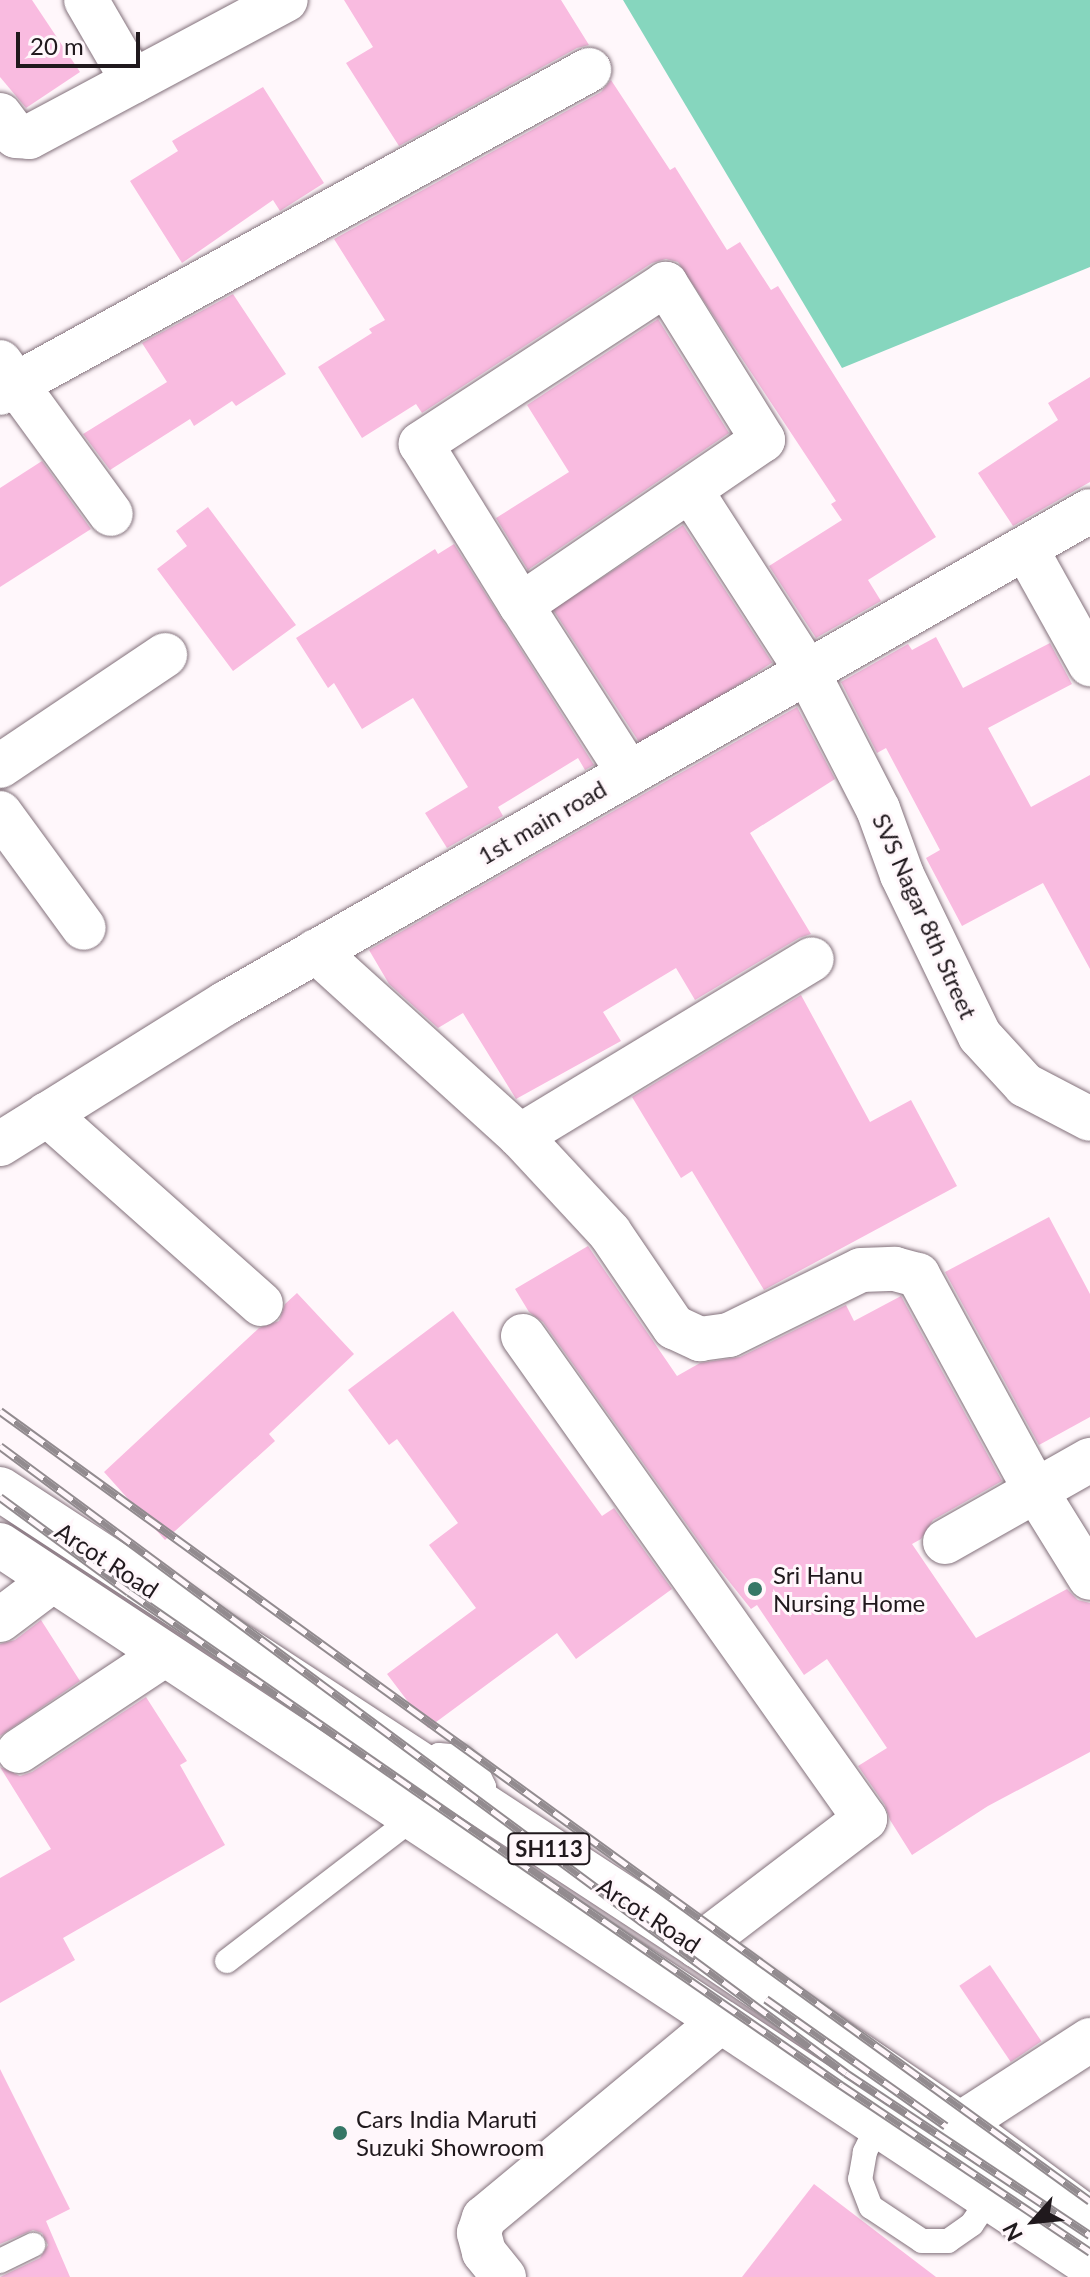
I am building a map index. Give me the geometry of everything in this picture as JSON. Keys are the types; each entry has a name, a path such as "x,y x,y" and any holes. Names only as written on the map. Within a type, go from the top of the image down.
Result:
{"street":[{"path":"86,0 133,81"},
{"path":"0,115 16,136 29,137 286,0"},
{"path":"111,514 5,380 589,70"},
{"path":"521,605 763,440 666,284 421,444 521,605 629,773"},
{"name":"SVS Nagar 8th Street","path":"691,491 807,671 878,809 902,875 980,1036 1025,1085 1090,1119"},
{"name":"1st main road","path":"0,1144 316,951 1090,511"},
{"path":"1026,549 1090,664"},
{"path":"0,766 165,655"},
{"path":"0,813 84,928"},
{"path":"316,951 520,1136 610,1233 674,1327 700,1339 729,1335 861,1270 895,1269 918,1275 1036,1491 1090,1578"},
{"path":"520,1136 812,959"},
{"path":"47,1114 261,1304"},
{"path":"523,1336 865,1819 698,1946"},
{"path":"945,1542 1090,1460"},
{"name":"Arcot Road","path":"0,1489 698,1946 960,2124 1090,2220"},
{"name":"Arcot Road","path":"0,1545 935,2166 1090,2265"},
{"path":"93,1607 117,1566"},
{"path":"0,1620 53,1580"},
{"path":"19,1751 164,1655"},
{"path":"504,2277 484,2252 479,2233 484,2218 719,2023"},
{"path":"935,2166 960,2124 1090,2040"}],"lane":[{"path":"227,1961 412,1819"},
{"path":"877,2127 865,2152 860,2179 871,2207 922,2241 948,2241 972,2224 988,2200"},
{"path":"0,2261 33,2245"}],"shaded area":[{"path":"623,0 1090,0 1090,267 842,368"}],"building":[{"path":"0,0 32,0 80,72 26,108 0,77"},
{"path":"344,0 561,0 589,45 577,48 399,146 346,63 373,47"},
{"path":"611,80 670,170 675,167 727,250 740,242 771,290 778,286 936,537 868,580 881,601 816,638 769,566 842,520 831,504 836,501 678,262 666,259 652,263 422,413 416,404 362,438 318,367 372,333 369,329 385,320 334,239 601,92"},
{"path":"263,87 324,183 280,211 273,200 182,263 130,181 178,151 172,141"},
{"path":"233,294 286,374 236,406 232,401 194,426 190,419 110,470 83,434 167,382 142,343"},
{"path":"658,319 729,433 528,570 496,518 569,472 527,405"},
{"path":"1090,377 1090,482 1013,526 978,473 1058,420 1048,403"},
{"path":"42,461 91,529 0,587 0,488"},
{"path":"208,507 296,625 233,671 157,569 187,546 176,531"},
{"path":"683,525 772,663 642,747 553,609"},
{"path":"454,544 594,765 585,770 578,758 498,807 503,816 447,848 425,813 468,787 413,698 362,729 334,683 328,688 296,638 435,549 438,554"},
{"path":"936,637 963,688 1050,643 1072,684 988,728 1031,807 1090,775 1090,969 1043,883 962,926 926,858 940,850 886,748 877,753 841,682 908,644 912,650"},
{"path":"797,707 835,779 750,833 811,934 799,938 695,1000 676,968 603,1012 621,1041 516,1099 463,1013 438,1028 389,984 369,950"},
{"path":"801,995 870,1122 911,1100 957,1186 764,1290 692,1171 681,1178 632,1097"},
{"path":"1049,1217 1090,1294 1090,1417 1039,1445 945,1272"},
{"path":"588,1246 677,1376 700,1363 740,1357 846,1305 854,1321 901,1296 1002,1481 933,1520 921,1539 912,1544 976,1638 1067,1589 1078,1600 1090,1603 1090,1752 988,1806 912,1855 890,1820 885,1805 858,1766 887,1748 827,1659 804,1675 757,1605 751,1609 712,1560 543,1322 529,1312 515,1289"},
{"path":"297,1293 354,1354 269,1434 275,1441 165,1540 104,1472 259,1328 279,1321 285,1304"},
{"path":"453,1311 602,1516 614,1508 672,1589 576,1659 557,1633 428,1728 387,1674 476,1608 429,1545 458,1523 397,1439 389,1445 348,1390"},
{"path":"41,1620 80,1681 0,1736 0,1644 15,1640"},
{"path":"146,1697 187,1761 180,1765 225,1845 63,1938 75,1960 0,2003 0,1878 51,1849 0,1767 20,1776 32,1772"},
{"path":"990,1965 1041,2041 1011,2062 959,1986"},
{"path":"0,2069 70,2209 46,2221 70,2277 0,2277 40,2258 48,2245 42,2233 33,2230 0,2244"},
{"path":"814,2184 936,2277 742,2277"}],"railway":[{"path":"0,1411 1090,2201"},
{"path":"0,1446 846,2073 1090,2235"},
{"path":"0,1497 129,1592 841,2085 1090,2252"},
{"path":"766,1999 946,2126"}],"place":[{"name":"Sri Hanu Nursing Home","path":"755,1589"},
{"name":"Cars India Maruti Suzuki Showroom","path":"340,2133"}]}
